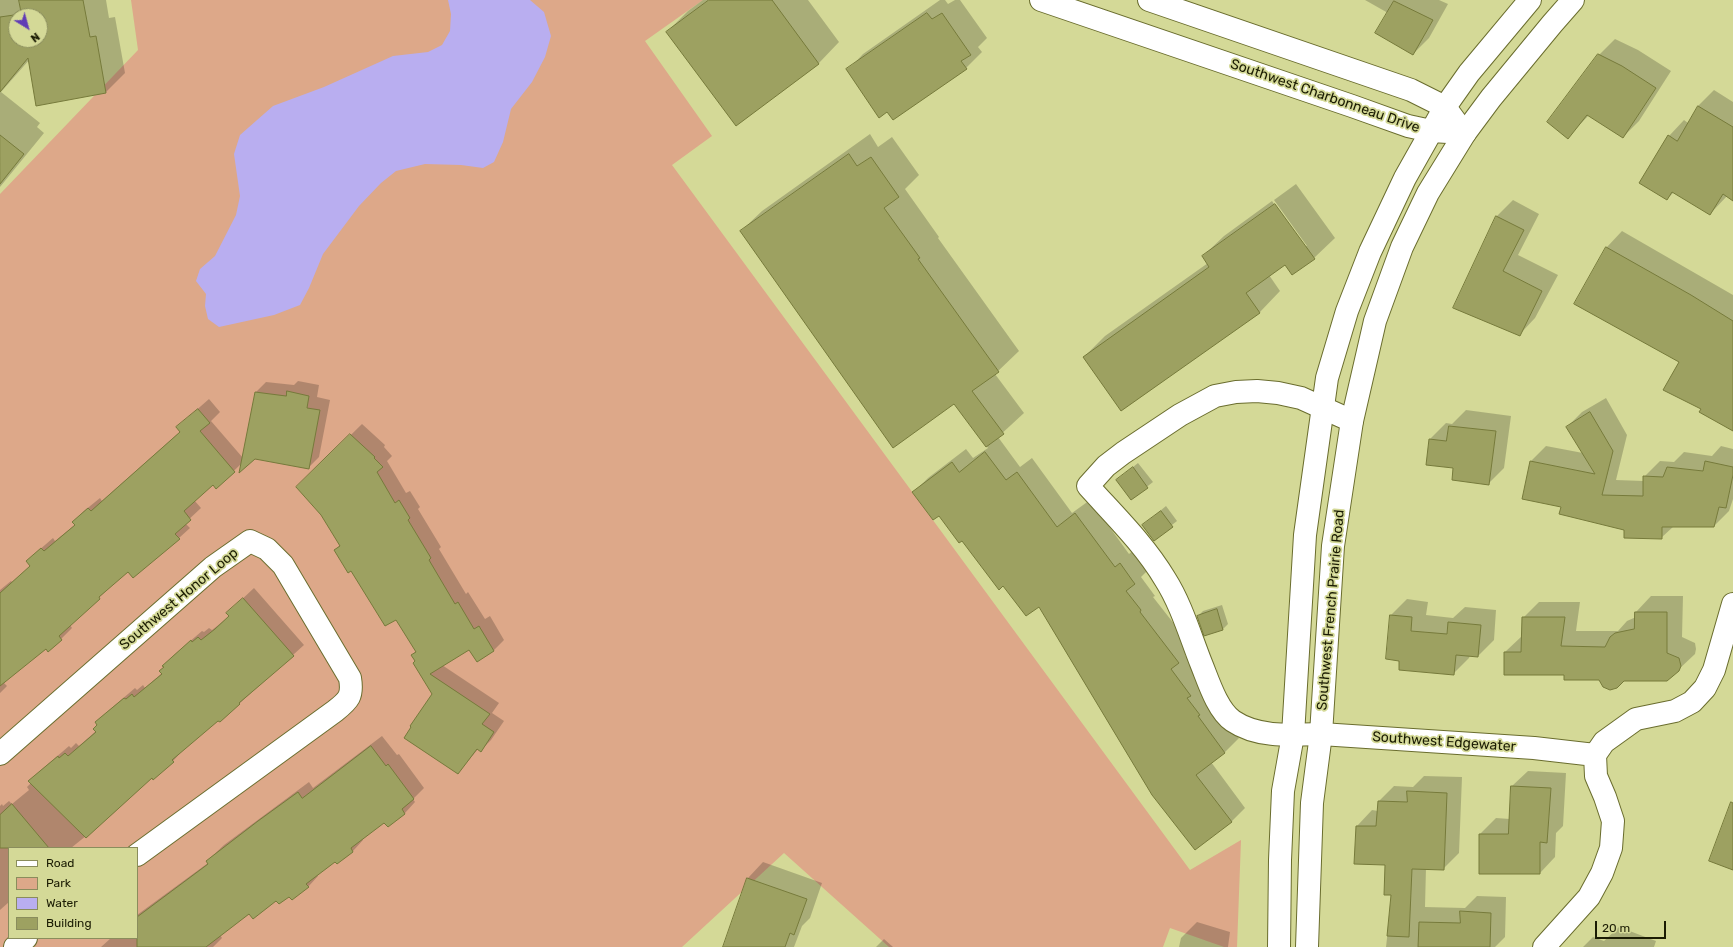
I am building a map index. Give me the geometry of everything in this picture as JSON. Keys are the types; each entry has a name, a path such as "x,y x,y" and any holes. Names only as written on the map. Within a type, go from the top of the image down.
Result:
{"street":[{"name":"Southwest Charbonneau Drive","path":"1041,0 1408,126 1430,131 1464,133"},
{"path":"1149,0 1411,90 1445,107 1464,133"},
{"name":"Southwest French Prairie Road","path":"1279,947 1280,860 1284,791 1293,735 1305,535 1327,378 1347,311 1370,252 1404,178 1430,131 1469,73 1530,0"},
{"name":"Southwest French Prairie Road","path":"1307,947 1312,803 1321,734 1333,546 1352,421 1375,321 1402,247 1428,192 1464,133 1491,98 1573,0"},
{"name":"Southwest Edgewater","path":"1322,407 1301,398 1278,393 1257,391 1236,392 1215,396 1180,414 1124,453 1106,466 1088,486 1133,535 1166,580 1179,606 1216,699 1231,720 1252,731 1293,735 1321,734 1534,748 1595,755"},
{"path":"1322,407 1352,421"},
{"name":"Southwest Honor Loop","path":"0,754 213,567 250,541 267,549 283,565 350,678 352,690 347,702 138,854"},
{"path":"1544,947 1589,897 1602,874 1611,848 1614,821 1606,797 1596,776 1595,755 1604,742 1636,720 1675,711 1692,702 1705,688 1714,670 1733,604"},
{"path":"15,947 25,939"}],"green space":[{"path":"131,0 703,0 645,41 712,136 672,165 1190,870 1241,840 1237,947 1224,947 1170,928 1163,947 889,947 784,853 682,947 0,947 0,194 138,50"}],"water":[{"path":"448,0 530,0 544,12 551,36 545,57 532,82 511,109 503,142 494,162 483,168 461,165 425,164 396,171 381,183 359,206 323,254 309,288 300,305 274,315 219,327 208,319 205,306 206,294 196,281 200,269 215,256 236,215 240,196 234,154 240,135 273,106 324,87 393,56 428,52 442,45 450,31 451,14"}],"building":[{"path":"19,0 83,0 90,37 96,36 106,93 36,106 28,58 0,92 0,17 8,16 8,48 48,48 48,8 20,8"},
{"path":"709,0 772,0 819,64 736,126 666,32"},
{"path":"1394,1 1433,20 1413,55 1375,33"},
{"path":"927,13 932,19 942,13 971,55 961,61 967,69 893,120 887,112 879,118 846,69"},
{"path":"1598,54 1622,66 1656,88 1623,138 1587,115 1568,139 1547,122"},
{"path":"1698,106 1733,127 1733,201 1723,194 1710,215 1672,192 1667,200 1639,183 1668,135 1677,141"},
{"path":"0,135 24,154 0,184"},
{"path":"849,154 857,166 871,157 899,197 884,208 920,258 918,259 999,372 972,391 1004,434 986,447 954,404 893,448 740,231"},
{"path":"1275,204 1315,259 1292,275 1285,265 1246,293 1260,313 1121,411 1083,357 1209,267 1202,256"},
{"path":"1496,216 1524,230 1503,271 1542,291 1520,336 1453,308"},
{"path":"1606,247 1691,295 1733,321 1733,431 1699,412 1701,409 1663,390 1679,362 1574,304"},
{"path":"287,391 309,396 307,408 320,410 309,469 255,459 239,473 255,392 286,396"},
{"path":"198,409 210,423 200,431 235,472 216,489 213,485 184,511 191,520 175,534 180,539 133,578 128,572 99,597 100,599 59,636 62,640 48,652 46,649 0,686 0,593 30,566 26,561 41,548 44,551 75,525 72,522 88,508 91,511 180,432 176,427"},
{"path":"1590,412 1613,451 1602,495 1643,496 1643,476 1663,477 1667,467 1703,471 1705,461 1733,467 1733,475 1726,508 1719,507 1714,527 1662,527 1662,539 1624,538 1624,530 1559,514 1561,507 1522,499 1530,461 1595,474 1566,427"},
{"path":"1449,426 1496,431 1489,485 1452,480 1453,468 1426,465 1429,439 1446,441"},
{"path":"350,434 375,457 374,458 383,467 377,472 395,503 399,500 410,518 408,520 431,558 429,560 455,604 458,602 474,629 479,626 494,651 477,662 469,650 430,674 490,714 482,724 494,732 481,752 477,749 458,774 404,738 411,727 410,726 432,694 413,663 415,661 411,655 416,652 396,620 385,626 351,571 348,573 334,550 340,546 321,515 296,487"},
{"path":"985,452 1006,480 1017,472 1057,527 1075,513 1115,567 1120,563 1135,584 1126,591 1179,663 1171,669 1191,696 1187,698 1200,715 1198,716 1225,753 1196,775 1232,822 1195,850 1152,795 1039,607 1026,616 1003,586 999,590 962,541 959,543 939,516 933,520 912,492 952,462 959,472"},
{"path":"1133,467 1148,488 1131,500 1116,480"},
{"path":"1161,511 1173,527 1154,541 1142,525"},
{"path":"243,598 294,656 239,703 240,704 220,722 218,721 172,760 174,762 153,780 152,778 86,838 28,781 58,756 59,758 65,753 68,756 96,732 93,729 97,725 95,722 124,698 126,699 132,694 134,697 162,674 159,671 164,667 162,666 191,640 192,642 198,637 201,640 215,629 229,616 226,613"},
{"path":"1217,609 1223,630 1204,636 1197,616"},
{"path":"1635,612 1667,612 1667,653 1679,658 1681,666 1679,671 1667,681 1624,681 1617,688 1610,690 1603,687 1599,680 1564,680 1564,675 1504,675 1504,652 1521,652 1522,617 1565,617 1561,646 1605,647 1610,637 1615,633 1634,629"},
{"path":"1390,615 1412,617 1411,631 1447,634 1448,622 1481,625 1478,657 1456,655 1454,675 1399,670 1399,661 1386,659"},
{"path":"371,746 386,766 388,764 414,799 402,809 405,814 388,827 384,823 351,848 353,852 337,864 335,862 306,884 309,887 292,900 289,897 279,904 276,901 253,919 249,914 206,947 137,947 138,916 208,864 206,861 298,792 302,798"},
{"path":"1511,786 1551,788 1547,843 1540,842 1540,874 1479,874 1479,834 1508,834"},
{"path":"1407,791 1447,793 1444,870 1412,869 1409,937 1387,936 1391,895 1384,895 1385,865 1354,864 1356,826 1376,826 1378,801 1407,802"},
{"path":"1731,802 1733,803 1733,870 1709,861"},
{"path":"12,804 48,847 0,848 0,815"},
{"path":"747,878 807,899 794,935 790,933 785,947 723,947"},
{"path":"1460,911 1491,913 1490,947 1418,947 1419,922 1460,923"}]}
